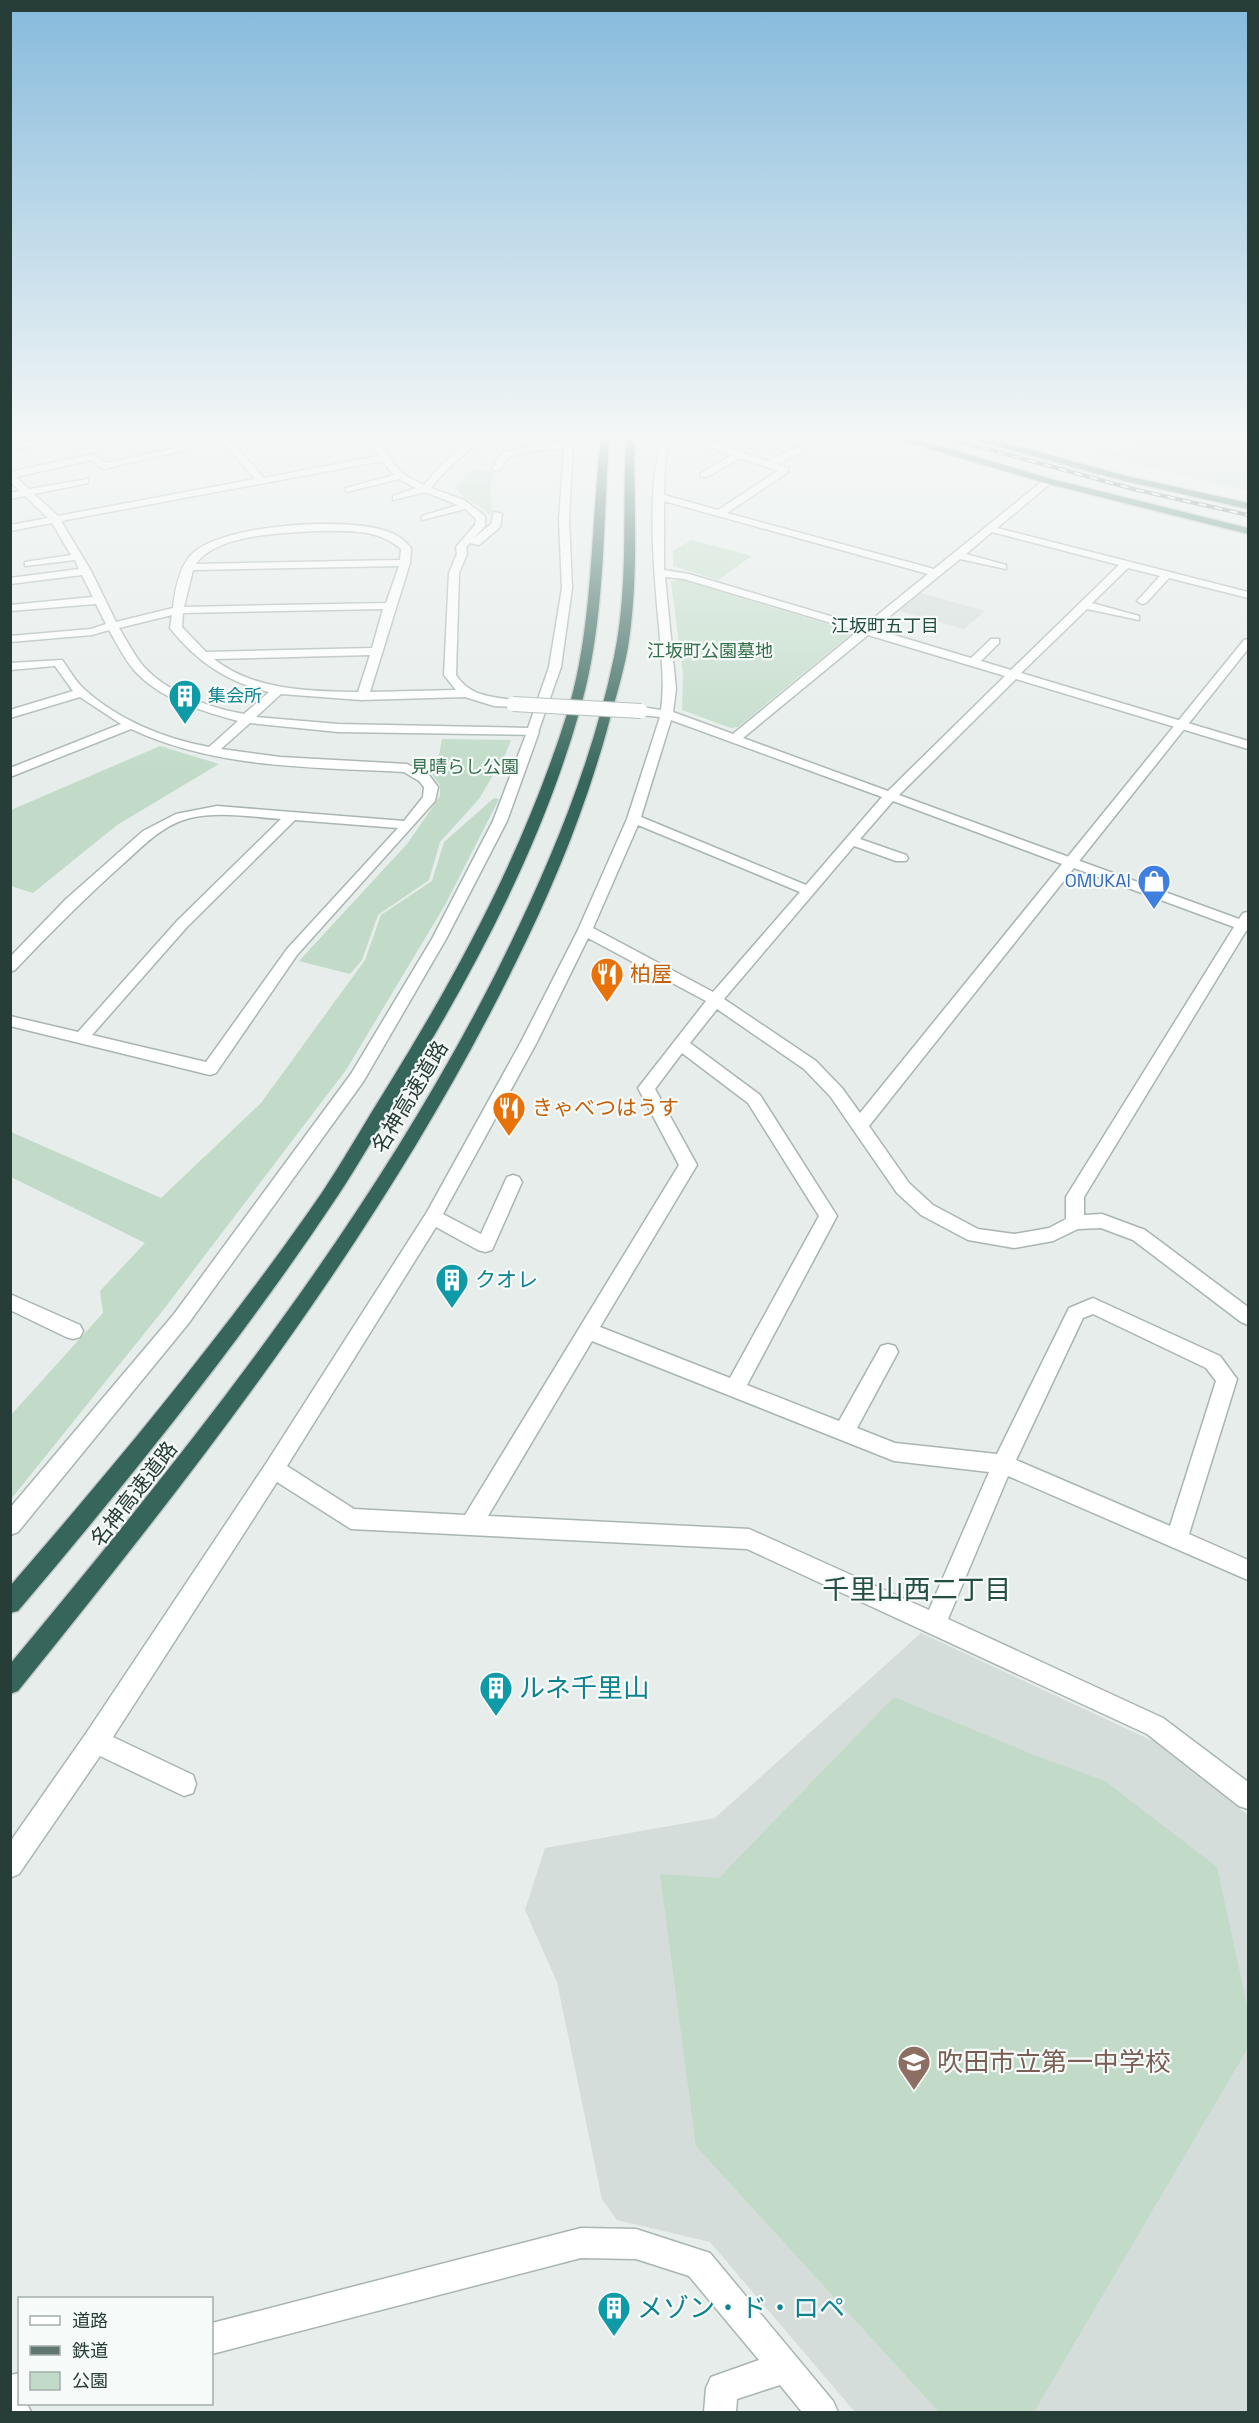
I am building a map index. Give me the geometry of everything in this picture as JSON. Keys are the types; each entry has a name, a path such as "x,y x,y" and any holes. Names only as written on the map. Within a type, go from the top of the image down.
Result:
{"highway":[{"name":"名神高速道路","path":"10,1603 108,1490 227,1336 330,1194 440,1014 495,913 535,821 570,724 582,678 592,614 597,552"},
{"name":"名神高速道路","path":"10,1683 151,1511 268,1355 409,1144 451,1076 496,992 554,868 580,802 622,647 628,552"}],"street":[{"path":"74,552 135,666 176,695 206,708 286,725 325,728 533,732"},
{"path":"201,552 197,554 189,567 177,610 176,628 200,656 218,669 277,691 312,695 429,698 466,693"},
{"path":"363,696 405,563 406,552"},
{"path":"10,1525 182,1319 357,1077 440,939 500,821 555,668 567,588 565,552"},
{"path":"10,1865 96,1741 274,1469 433,1216 529,1042 585,930 634,819 666,714 670,689 659,552"},
{"path":"861,552 936,573"},
{"path":"734,739 962,552"},
{"path":"1080,552 1248,595"},
{"path":"462,554 454,573 450,675 456,686 466,693 479,699 513,704 666,714 1071,862 1247,923 1075,1197 1075,1222"},
{"path":"958,555 1002,567"},
{"path":"10,580 77,557"},
{"path":"189,567 405,563"},
{"path":"471,1524 688,1166 646,1088 715,1000 891,795 1126,564"},
{"path":"31,571 86,571"},
{"path":"659,573 685,576 1248,745"},
{"path":"1142,601 1166,575"},
{"path":"10,608 100,600"},
{"path":"1085,605 1135,618"},
{"path":"10,639 92,632 177,610 390,606"},
{"path":"973,662 995,641"},
{"path":"859,1126 1248,642"},
{"path":"200,656 377,651"},
{"path":"10,667 58,662 81,693 130,725 177,743 289,763 407,768 424,778 431,787 430,798 408,825 292,952 210,1069 10,1021"},
{"path":"212,751 277,691"},
{"path":"10,714 81,693"},
{"path":"10,773 130,725"},
{"path":"10,967 71,902 159,825 195,812 217,810 408,825"},
{"path":"82,1037 182,924 292,816"},
{"path":"634,819 809,891"},
{"path":"852,840 901,858"},
{"path":"585,930 715,1000 810,1065 837,1092 903,1188 927,1210 974,1235 1014,1241 1053,1234 1075,1222 1102,1221 1139,1235 1248,1316"},
{"path":"680,1044 754,1099 828,1216 735,1389"},
{"path":"433,1216 485,1245 513,1182"},
{"path":"10,1300 73,1332"},
{"path":"933,1624 1003,1464 1076,1313 1093,1306 1214,1362 1227,1379 1177,1539"},
{"path":"589,1331 894,1452 1003,1464 1248,1570"},
{"path":"844,1432 888,1352"},
{"path":"274,1469 351,1519 749,1539 1155,1726 1248,1797"},
{"path":"96,1741 184,1784"},
{"path":"213,2339 581,2243 636,2244 699,2264 822,2412"},
{"path":"720,2412 722,2388 785,2368"},
{"path":"10,2402 15,2412"}],"shaded area":[{"path":"921,593 985,611 964,629 899,611"},
{"name":"吹田市立第一中学校","path":"921,1633 1155,1742 1248,1815 1248,2412 855,2412 710,2242 617,2220 602,2199 557,1982 525,1910 545,1848 715,1818"}],"green space":[{"path":"673,552 737,552 752,556 718,580 673,566"},
{"name":"江坂町公園墓地","path":"679,579 847,630 850,635 738,727 731,728 682,710 683,674 671,582"},
{"name":"見晴らし公園","path":"442,739 511,740 505,755 479,799 440,842 429,880 378,915 362,960 350,974 299,961 407,844 440,796 440,785 431,773 437,766"},
{"path":"160,746 219,764 117,825 33,893 11,886 11,810"},
{"path":"494,798 499,799 445,905 346,1070 164,1309 11,1499 11,1415 103,1313 100,1291 145,1243 11,1177 11,1132 161,1198 261,1103 365,960 381,915 432,881 444,842"},
{"name":"吹田市立第一中学校","path":"894,1697 1034,1755 1105,1781 1217,1867 1248,2010 1248,2048 1034,2412 939,2412 696,2146 660,1874 719,1878"}],"place":[{"name":"集会所","path":"185,725"},
{"name":"OMUKAI","path":"1154,910"},
{"name":"柏屋","path":"607,1003"},
{"name":"きゃべつはうす","path":"509,1137"},
{"name":"クオレ","path":"452,1309"},
{"name":"ルネ千里山","path":"496,1717"},
{"name":"吹田市立第一中学校","path":"914,2091"},
{"name":"メゾン・ド・ロペ","path":"614,2337"}],"district":[{"name":"江坂町五丁目","path":"885,626"},
{"name":"千里山西二丁目","path":"917,1590"}]}
